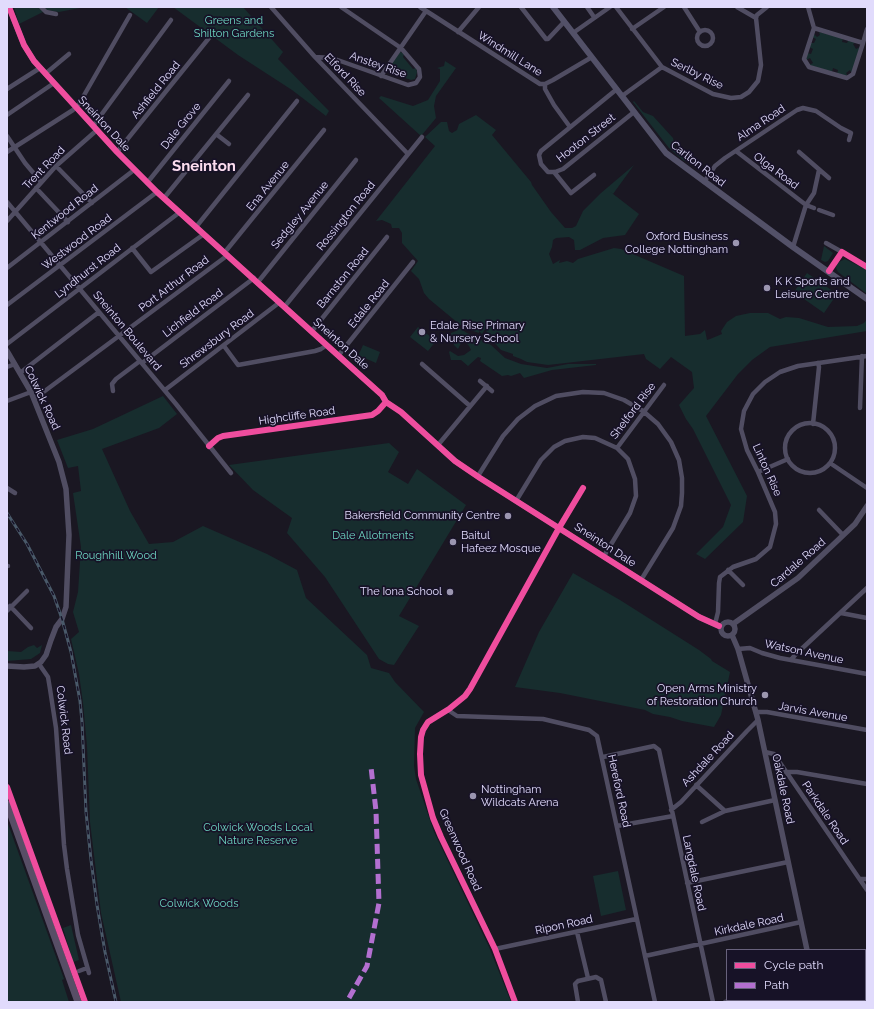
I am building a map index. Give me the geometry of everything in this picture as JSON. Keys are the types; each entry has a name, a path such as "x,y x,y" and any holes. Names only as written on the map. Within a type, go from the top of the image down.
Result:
{"main road":[{"name":"Carlton Road","path":"552,7 666,153 793,247 867,299"},
{"path":"7,804 78,1002"}],"street":[{"name":"Sneinton Dale","path":"9,7 24,46 40,68 134,170 382,395 386,402 402,412 438,445 478,476 699,617 718,626 723,635 732,635"},
{"name":"Elford Rise","path":"271,7 315,57 408,154"},
{"path":"341,7 401,48"},
{"name":"Windmill Lane","path":"420,7 540,84 545,84 592,57"},
{"path":"458,32 479,7"},
{"path":"521,7 546,39 548,39 564,22"},
{"path":"587,7 594,17"},
{"path":"573,33 610,7"},
{"path":"616,7 662,67 622,96"},
{"path":"632,29 664,7"},
{"path":"684,7 700,32"},
{"path":"737,7 756,18 757,15 767,7"},
{"path":"808,7 814,28 804,59 809,67 847,78 853,74 867,29"},
{"path":"42,9 50,14 56,14"},
{"path":"381,76 426,11"},
{"path":"7,152 79,104 130,15"},
{"name":"Serlby Rise","path":"662,67 713,94 731,98 741,96 749,92 758,81 762,65 756,18"},
{"name":"Trent Road","path":"7,221 56,166 95,128 171,20"},
{"path":"814,28 863,43"},
{"name":"Ashfield Road","path":"117,152 209,38"},
{"name":"Anstey Rise","path":"315,57 332,58 408,85 413,84 418,81 420,77 419,69 401,48"},
{"path":"45,74 68,54"},
{"path":"7,89 40,68"},
{"name":"Dale Grove","path":"147,183 229,81"},
{"path":"7,115 54,83"},
{"path":"545,84 545,89 549,96 570,127"},
{"name":"Hooton Street","path":"617,89 541,151 539,155 540,164 548,172 563,169 634,112"},
{"path":"164,198 248,94"},
{"path":"196,227 297,101"},
{"name":"Alma Road","path":"704,182 715,166 797,110 803,108 816,111 851,133 849,140"},
{"name":"Ena Avenue","path":"226,254 324,130"},
{"path":"216,134 229,144"},
{"path":"7,136 25,163 42,182"},
{"name":"Rossington Road","path":"283,304 422,137"},
{"name":"Olga Road","path":"736,151 806,205 814,208"},
{"path":"799,152 829,178"},
{"name":"Sedgley Avenue","path":"256,280 356,160"},
{"path":"56,166 92,204"},
{"name":"Kentwood Road","path":"7,268 92,204 134,170"},
{"path":"793,247 806,205 814,192 819,170"},
{"path":"554,172 571,194 594,175"},
{"path":"36,188 68,222"},
{"name":"Westwood Road","path":"7,305 157,192"},
{"name":"Sneinton Boulevard","path":"7,202 165,390 231,473"},
{"path":"820,210 833,215"},
{"name":"Lyndhurst Road","path":"7,344 180,212"},
{"path":"132,248 151,272 204,234"},
{"name":"Barnston Road","path":"312,331 388,237"},
{"path":"826,243 867,266"},
{"path":"829,272 842,252"},
{"name":"Port Arthur Road","path":"34,399 120,336 226,254"},
{"name":"Edale Road","path":"338,356 413,262"},
{"name":"Lichfield Road","path":"113,391 112,384 116,379 256,280"},
{"name":"Shrewsbury Road","path":"165,390 283,304"},
{"path":"20,373 99,312"},
{"path":"224,346 238,365 315,351 327,345"},
{"name":"Colwick Road","path":"7,351 34,399 54,449 64,481 67,498 69,535 65,610 62,619 56,627 44,659 39,664 48,677 56,728 67,869 78,935 88,971 79,971"},
{"path":"860,408 865,356"},
{"name":"Linton Rise","path":"728,570 756,560 770,546 774,536 776,524 775,512 747,450 741,430 744,411 753,394 765,382 780,372 798,366 865,356"},
{"path":"813,424 819,367 818,363"},
{"path":"7,367 15,364"},
{"path":"422,364 429,367 470,406"},
{"path":"480,381 492,391"},
{"name":"Shelford Rise","path":"617,448 643,411 664,385"},
{"path":"438,445 487,386"},
{"path":"7,401 31,392"},
{"path":"478,476 503,436 518,419 535,406 556,396 583,392 604,393 624,400 643,411 658,424 671,442 679,460 682,478 682,493 681,506 673,528 642,580"},
{"name":"Highcliffe Road","path":"209,446 218,438 223,436 372,415 386,402"},
{"path":"813,424 825,428 832,438 834,451 830,463 820,471 808,473 796,469 788,459 785,446 790,434 800,426 813,424"},
{"path":"516,501 541,460 554,447 565,441 583,437 595,438 617,448 628,459 635,479 636,496 630,513 604,556"},
{"path":"758,472 788,459"},
{"path":"830,463 867,488"},
{"path":"7,488 15,492"},
{"name":"Greenwood Road","path":"515,1002 495,949 441,837 431,812 422,780 420,754 421,733 428,722 449,709 465,696 475,681 559,528 584,488"},
{"name":"Cardale Road","path":"733,624 798,578 844,536 855,524 867,506"},
{"path":"819,510 844,536"},
{"path":"732,635 734,631 733,624 728,622 718,626 720,577 728,570 743,585"},
{"path":"791,660 867,588"},
{"path":"7,611 24,592"},
{"path":"10,606 30,624"},
{"path":"840,613 867,618"},
{"name":"Oakdale Road","path":"732,635 738,649 758,720 807,949"},
{"name":"Watson Avenue","path":"738,649 750,648 766,654 791,660 867,674"},
{"path":"7,666 24,667 39,664"},
{"name":"Hereford Road","path":"449,709 457,716 543,719 589,730 598,736 654,1002"},
{"name":"Jarvis Avenue","path":"756,712 767,712 867,730"},
{"name":"Ashdale Road","path":"671,810 681,802 746,731 758,720"},
{"name":"Langdale Road","path":"603,756 654,746 659,750 713,1002"},
{"name":"Parkdale Road","path":"765,752 774,754 867,890"},
{"path":"786,772 797,772 867,784"},
{"path":"696,785 725,811"},
{"path":"702,822 725,811 775,800"},
{"path":"617,826 673,816"},
{"path":"687,883 788,862"},
{"path":"860,879 867,879"},
{"name":"Ripon Road","path":"495,949 636,919"},
{"name":"Kirkdale Road","path":"644,956 801,922"},
{"path":"577,932 588,978"},
{"path":"578,1002 575,984 578,981 596,977 601,980 606,1002"}],"green space":[{"path":"14,7 85,7 59,12 47,10 19,24"},
{"path":"125,7 159,7 147,23"},
{"name":"Greens and Shilton Gardens","path":"173,7 243,7 283,52 278,59 329,111 326,116 292,90 238,55"},
{"path":"819,32 843,38 842,42 847,43 849,39 857,42 853,44 856,49 860,47 852,74 850,70 846,73 848,76 837,74 838,70 833,68 832,72 809,65 813,63 810,58 806,60 807,53 811,54 813,49 809,47 810,43 814,43 816,39 812,37 814,34 817,37 820,35"},
{"path":"399,51 404,54 403,57 413,69 416,68 417,72 415,79 411,80 386,71"},
{"path":"445,61 456,68 436,96 434,106 436,118 421,136 379,98 381,96 413,106 428,100 440,81 440,69 437,68 444,66"},
{"path":"634,101 643,112 653,116 673,138 676,151 685,160 684,161 669,148 633,102"},
{"path":"476,115 496,130 492,135 531,182 551,212 565,228 572,228 576,226 583,211 601,193 634,165 613,194 639,214 625,235 603,238 580,250 575,250 574,240 569,237 556,238 553,240 549,254 553,264 560,260 559,263 567,261 573,263 578,259 614,248 621,249 684,276 685,336 700,334 705,330 707,340 710,339 722,334 721,331 727,322 736,316 750,313 768,313 780,319 786,317 799,318 828,327 857,326 864,323 867,319 867,331 770,347 752,360 738,374 706,416 747,496 743,522 705,559 696,554 723,527 731,505 693,429 679,405 694,388 692,372 671,357 660,369 646,359 644,354 548,365 527,362 513,356 513,354 501,350 491,339 485,329 482,334 479,331 479,333 464,328 429,299 424,293 419,279 411,271 418,261 402,243 402,233 399,228 392,228 391,224 382,220 376,221 435,146 425,137 441,122 447,122 449,131 452,133 457,130 459,124"},
{"path":"824,246 833,253 828,261 825,262 821,260"},
{"path":"845,259 867,270 867,294 838,272 836,268 837,263"},
{"path":"807,273 837,294 824,313 794,292"},
{"path":"418,327 436,341 428,351 410,337"},
{"path":"458,327 491,345 505,358 521,364 547,368 568,364 596,365 552,370 524,378 520,373 511,376 502,376 480,361 481,358 478,357 468,366 461,360 451,360 450,351 458,356 464,355 471,350 462,338 460,338 461,343 458,349 454,345 453,342 456,342 457,338 451,336 451,333 456,331"},
{"path":"363,345 380,352 376,363 360,356 359,354"},
{"name":"Colwick Woods Local Nature Reserve","path":"163,396 177,414 159,428 102,449 130,511 149,544 173,542 203,526 267,554 297,570 306,598 367,655 371,668 389,673 395,682 424,712 415,728 414,766 416,779 434,832 489,947 511,1002 121,1002 101,913 90,822 87,746 83,703 79,674 71,639 79,632 73,612 78,592 81,547 73,493 81,491 78,466 68,468 57,440 93,429"},
{"name":"Dale Allotments","path":"389,443 399,452 388,472 408,484 417,469 466,505 399,616 419,626 394,665 388,664 379,659 325,577 287,533 292,518 253,490 229,465"},
{"path":"573,573 620,600 699,650 712,661 730,672 721,715 714,727 653,714 645,710 560,693 515,687 539,632"},
{"path":"34,645 37,648 42,645 40,653 31,659 7,661 7,651 21,652"},
{"path":"7,821 64,979 62,980 69,1002 7,1002"},
{"path":"618,871 626,910 601,916 593,876"},
{"path":"71,925 79,960 73,962 63,928"}],"railway":[{"path":"7,513 27,544 54,596 71,652 80,701 86,812 91,860 105,952 116,1002"}],"marked path":[{"path":"349,998 367,966 379,903 376,811 371,767"}],"cycle path":[{"path":"9,7 24,45 34,61 117,152 157,192 382,395 386,402 401,412 455,461 480,478 699,617 719,626"},
{"path":"829,271 842,252 867,267"},
{"path":"209,446 218,438 223,436 372,415 386,402"},
{"path":"515,1002 495,949 433,818 421,775 421,737 428,722 449,709 465,696 470,689 559,528 583,488"},
{"path":"7,787 85,1002"}],"place":[{"name":"Oxford Business College Nottingham","path":"736,243"},
{"name":"K K Sports and Leisure Centre","path":"767,288"},
{"name":"Edale Rise Primary & Nursery School","path":"422,332"},
{"name":"Bakersfield Community Centre","path":"508,516"},
{"name":"Baitul Hafeez Mosque","path":"453,542"},
{"name":"The Iona School","path":"450,592"},
{"name":"Open Arms Ministry of Restoration Church","path":"765,695"},
{"name":"Nottingham Wildcats Arena","path":"473,796"}],"district":[{"name":"Sneinton","path":"204,166"}],"park label":[{"name":"Roughhill Wood","path":"116,556"},
{"name":"Colwick Woods","path":"199,904"}]}
